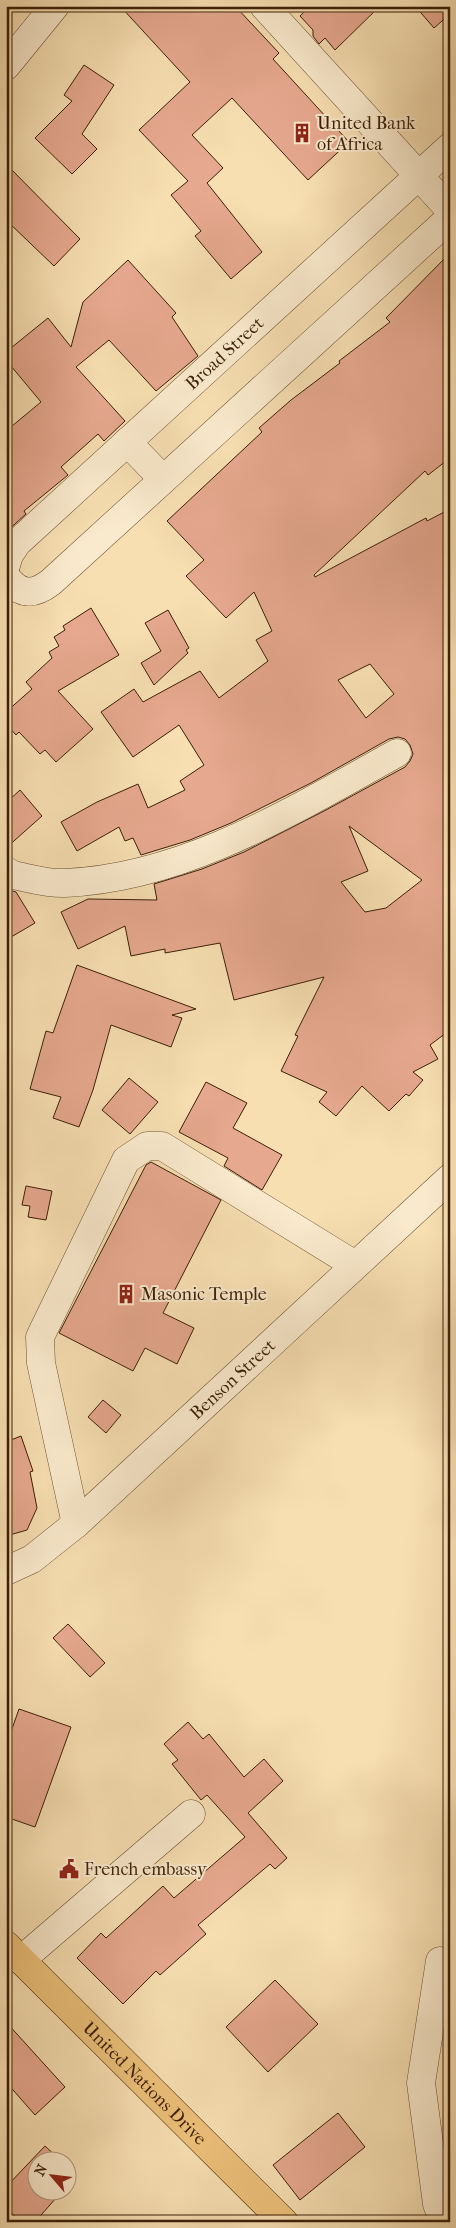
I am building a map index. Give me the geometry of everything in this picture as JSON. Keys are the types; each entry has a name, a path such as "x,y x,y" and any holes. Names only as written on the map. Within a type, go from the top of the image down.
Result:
{"main road":[{"name":"United Nations Drive","path":"14,1953 284,2222"}],"street":[{"path":"6,66 55,6"},
{"path":"264,6 450,210"},
{"name":"Broad Street","path":"450,147 17,543 9,555 8,579 20,591 30,593 39,591 450,218"},
{"path":"127,442 163,479"},
{"path":"6,871 12,875 63,883 120,877 183,860 254,829 397,753"},
{"path":"76,1524 40,1363 40,1337 126,1160 147,1146 162,1146 355,1265"},
{"name":"Benson Street","path":"6,1571 32,1559 76,1524 450,1178"},
{"path":"14,1953 191,1814"},
{"path":"440,1962 421,2083 437,2204 444,2222"}],"building":[{"path":"120,6 235,6 279,53 273,59 349,142 308,180 232,98 192,135 223,168 207,183 262,252 231,279 195,236 201,231 171,195 188,181 139,130 190,82"},
{"path":"310,6 380,6 335,50 325,38 319,44 313,36 313,30 300,16"},
{"path":"415,6 450,6 450,14 434,28"},
{"path":"84,65 114,85 82,134 97,149 72,174 35,138 72,101 64,95"},
{"path":"6,164 80,239 54,266 6,220"},
{"path":"450,253 450,458 428,475 425,471 314,575 315,577 426,518 427,521 450,509 450,1030 430,1045 438,1059 413,1072 423,1080 409,1096 406,1094 389,1111 362,1086 336,1116 319,1102 327,1092 281,1071 298,1036 295,1035 324,977 234,1000 220,943 165,953 165,949 131,956 125,926 78,949 61,912 88,899 157,900 154,884 202,869 244,852 405,767 413,754 410,745 405,739 398,737 389,739 311,783 231,823 190,840 141,855 133,838 125,841 119,827 77,851 61,822 97,802 138,784 148,808 185,790 180,781 204,765 179,725 133,757 101,712 134,689 143,702 200,671 219,698 268,661 256,640 272,631 254,592 226,618 186,576 204,560 167,521 262,432 259,428 291,400 340,363 339,361 390,322 386,318","holes":["370,664 394,694 366,718 338,680","349,826 422,880 386,908 365,912 341,882 368,871"]},
{"path":"128,260 176,313 172,317 198,356 156,391 109,340 76,367 125,421 104,441 98,434 61,467 68,475 24,511 26,514 6,532 6,431 41,402 6,360 6,352 48,318 71,347 83,302"},
{"path":"91,608 119,655 58,691 93,729 56,762 45,750 40,754 19,732 16,735 6,724 6,712 32,689 26,682 52,658 49,652 59,646 54,637 65,630 63,626"},
{"path":"168,610 189,648 186,650 188,653 154,685 141,663 161,651 145,623"},
{"path":"20,790 42,816 6,848 6,803"},
{"path":"6,889 16,892 35,923 6,940"},
{"path":"77,965 196,1009 172,1015 182,1018 171,1047 111,1025 93,1090 79,1127 53,1118 61,1097 30,1089 46,1031 53,1033"},
{"path":"129,1078 158,1102 130,1134 102,1110"},
{"path":"206,1082 247,1103 233,1128 282,1155 262,1190 224,1166 228,1158 179,1132"},
{"name":"Masonic Temple","path":"151,1162 221,1200 163,1313 194,1328 177,1364 145,1348 133,1371 59,1333 146,1165"},
{"path":"26,1186 52,1191 46,1220 28,1217 30,1206 22,1205"},
{"path":"103,1400 121,1415 106,1433 88,1417"},
{"path":"21,1436 33,1471 30,1472 37,1508 27,1530 6,1536 6,1442"},
{"path":"68,1624 105,1663 90,1677 53,1638"},
{"path":"19,1709 71,1727 35,1827 6,1817 6,1746"},
{"path":"188,1722 203,1739 209,1734 244,1777 264,1759 283,1781 248,1813 287,1858 275,1869 270,1864 198,1925 206,1934 160,1975 156,1971 123,2004 77,1958 101,1933 106,1938 163,1886 174,1898 245,1837 207,1795 201,1800 172,1764 178,1760 164,1744"},
{"path":"275,1980 318,2024 268,2072 226,2027"},
{"path":"6,2022 65,2087 35,2115 6,2082"},
{"path":"338,2113 365,2147 300,2200 273,2165"},
{"path":"45,2146 49,2150 41,2150"},
{"path":"28,2164 28,2200 54,2200 35,2222 21,2222 6,2208 6,2187"}],"place":[{"name":"United Bank of Africa","path":"302,133"},
{"name":"Masonic Temple","path":"126,1294"},
{"name":"French embassy","path":"69,1869"}]}
